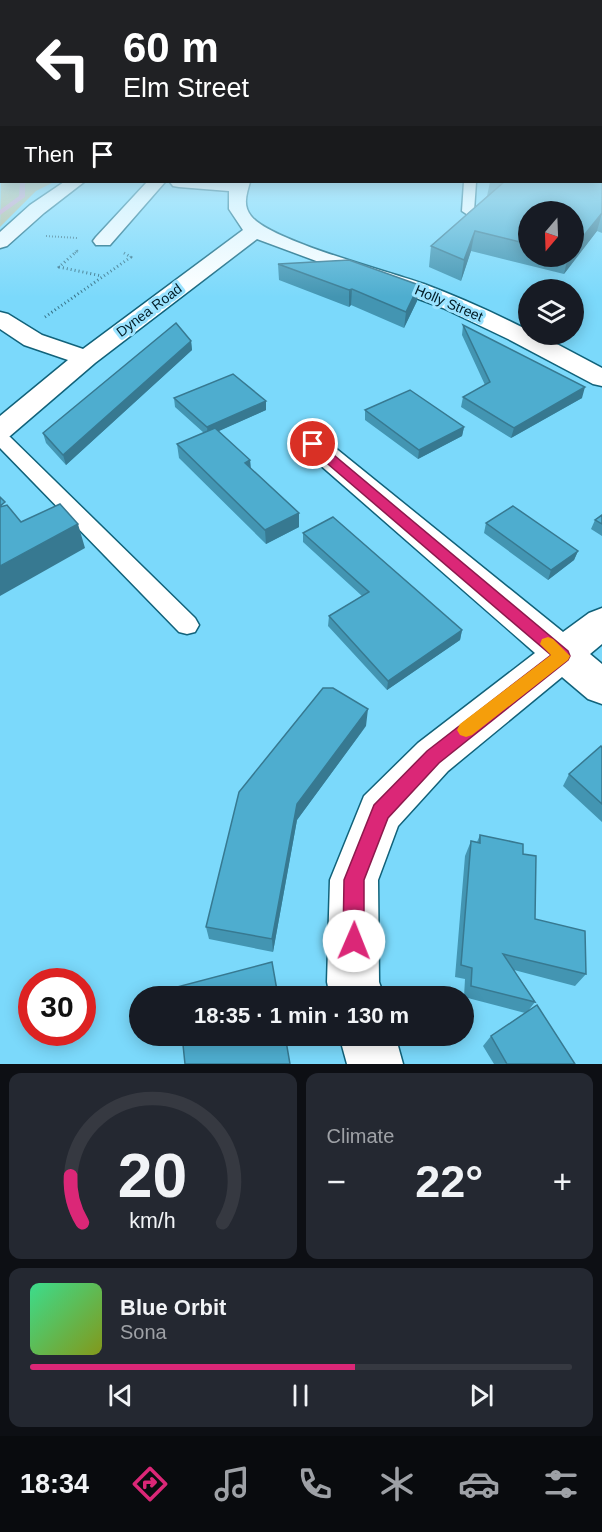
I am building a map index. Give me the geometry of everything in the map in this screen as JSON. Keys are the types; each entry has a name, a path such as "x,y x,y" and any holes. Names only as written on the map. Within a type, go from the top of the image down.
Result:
{"street":[{"path":"5,237 50,198"},
{"path":"103,241 142,198"},
{"path":"235,198 235,205 243,218 256,230"},
{"name":"Dynea Road","path":"0,430 86,358 256,230"},
{"name":"Holly Street","path":"256,230 304,251 429,294 508,329 602,378"},
{"path":"0,319 33,340 86,358"},
{"path":"313,444 562,656 602,687"},
{"path":"354,986 354,880 380,812 433,757 602,623"},
{"path":"370,1046 375,1064"}],"lane":[{"path":"468,211 469,198"},
{"path":"0,437 187,625"}],"path":[{"path":"5,237 78,238"},
{"path":"36,322 131,257 120,251 125,245 103,241"},
{"path":"82,246 59,267 103,276"}],"shaded area":[{"path":"1,198 29,198 0,227"}],"building":[{"path":"486,198 602,198 602,213 584,235 584,201 518,201 518,242 475,231 464,260 431,246"},
{"path":"349,260 419,285 406,312 352,289 349,290 278,264"},
{"path":"176,323 191,341 63,455 43,433"},
{"path":"463,325 585,387 514,428 463,397 490,382"},
{"path":"233,374 266,401 207,427 174,398"},
{"path":"410,390 464,427 419,450 365,410"},
{"path":"215,428 250,460 245,463 299,513 265,530 177,444"},
{"path":"60,504 78,524 0,566 0,507 7,505 21,522"},
{"path":"513,506 578,551 551,570 486,523"},
{"path":"602,515 602,524 595,520"},
{"path":"333,517 462,630 388,681 329,616 369,592 303,533"},
{"path":"323,688 333,688 368,709 297,804 272,939 206,927 239,792"},
{"path":"601,746 602,748 602,804 569,774"},
{"path":"480,835 523,844 523,854 536,856 535,919 585,931 586,974 503,954 535,1002 471,986 472,968 461,965 471,841 480,843"},
{"path":"272,962 276,986 181,986"},
{"path":"537,1005 575,1064 507,1064 491,1036"},
{"path":"183,1046 287,1046 290,1064 185,1064"}],"waterway":[{"path":"0,213 21,198"}],"slow traffic":[{"path":"466,730 562,656 548,644"}],"route":[{"path":"313,444 562,656 433,757 380,812 354,880 354,941"}]}
